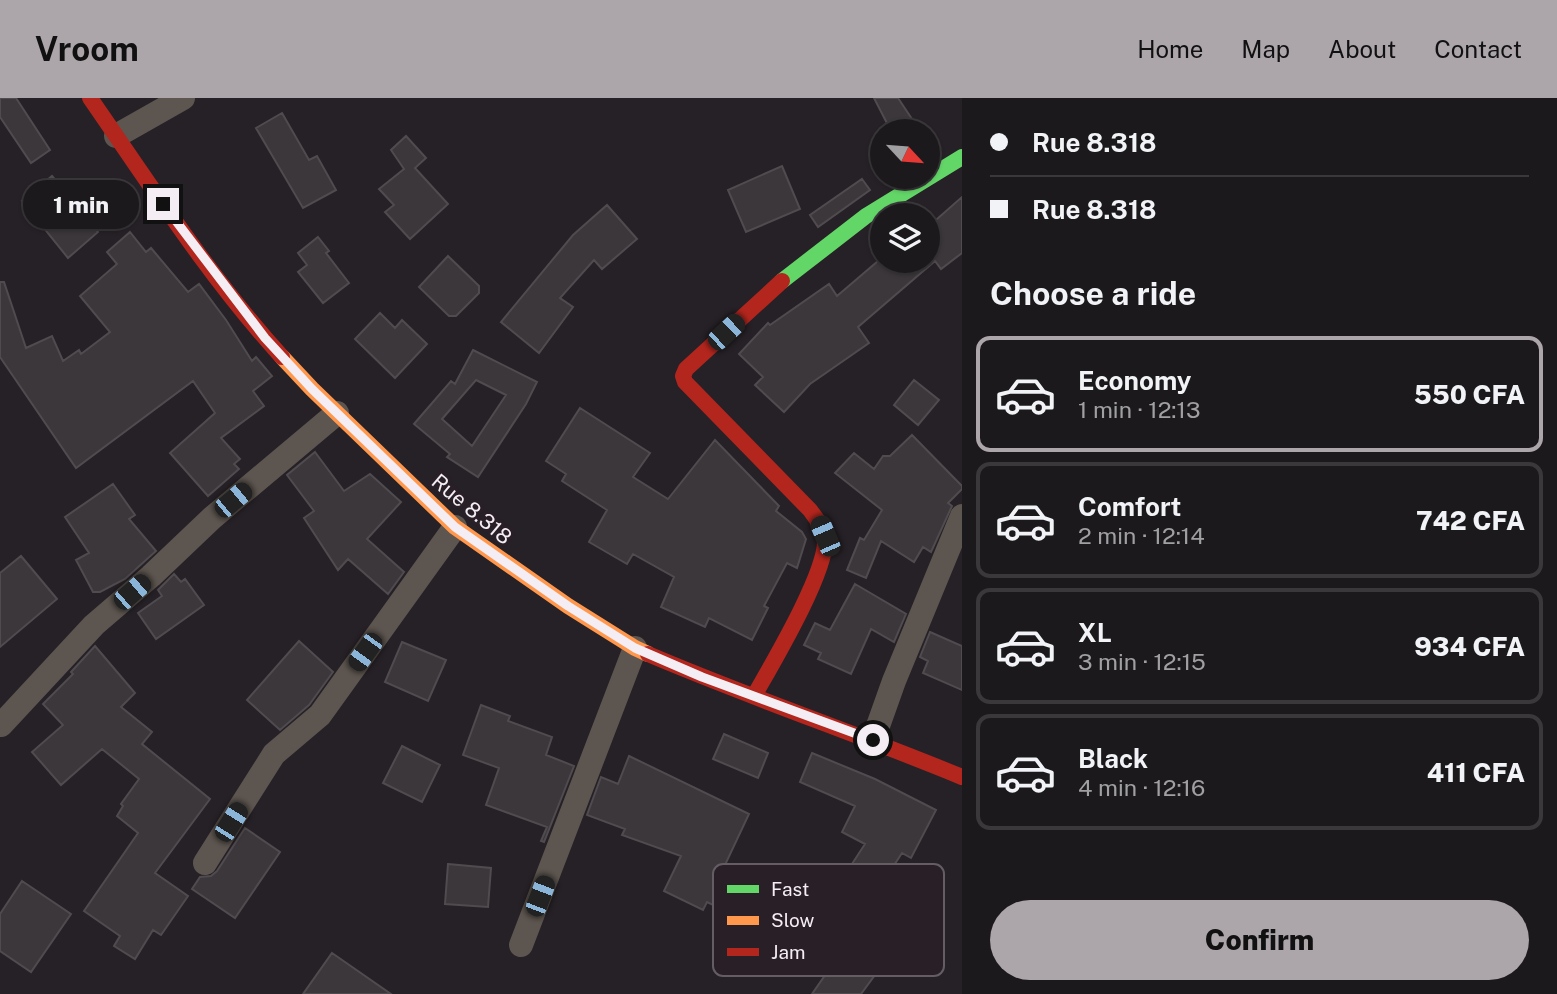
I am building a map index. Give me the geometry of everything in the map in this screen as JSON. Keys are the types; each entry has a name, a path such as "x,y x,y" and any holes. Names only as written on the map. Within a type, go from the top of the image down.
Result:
{"main road":[{"name":"Rue 8.318","path":"90,98 179,227 265,338 337,413 455,527 568,606 635,648 962,776"},
{"path":"754,696 821,565 825,536 810,510 685,382 683,376 686,369 765,295 841,234 962,157"}],"street":[{"path":"116,136 183,98"},
{"path":"1,725 94,625 212,518 337,413"},
{"path":"873,740 898,668 962,516"},
{"path":"205,863 274,754 320,715 455,527"},
{"path":"521,945 635,648"}],"building":[{"path":"0,98 16,98 50,150 31,163 0,117"},
{"path":"874,98 898,98 912,119 885,119"},
{"path":"282,113 309,160 317,156 336,190 303,208 256,128"},
{"path":"406,136 426,158 415,168 448,204 410,239 385,212 394,205 379,189 404,169 391,150"},
{"path":"782,166 800,209 746,232 728,190"},
{"path":"52,176 98,232 68,258 22,201"},
{"path":"862,179 870,190 818,227 810,215"},
{"path":"962,197 962,253 941,269 940,216"},
{"path":"607,205 637,239 602,269 594,260 560,298 573,307 539,353 501,322 573,235"},
{"path":"130,232 146,252 151,248 188,292 199,284 252,361 256,357 272,376 253,391 264,406 221,438 240,459 234,464 239,469 208,496 170,453 215,413 193,381 76,468 0,357 0,282 4,282 26,348 52,336 63,361 79,350 81,354 110,332 80,296 117,264 107,252"},
{"path":"318,237 329,251 326,253 349,283 323,303 298,272 307,265 298,253"},
{"path":"448,256 479,286 479,293 456,316 449,316 419,287"},
{"path":"870,268 870,273 921,273 858,327 869,343 810,384 784,412 755,385 763,377 739,354 768,323 770,325 829,284 837,296"},
{"path":"380,313 395,328 402,320 427,344 395,378 355,339"},
{"path":"473,350 537,382 526,404 478,477 447,457 450,454 414,424 451,381 455,384","holes":["476,380 506,395 472,446 442,419"]},
{"path":"914,380 939,400 918,425 894,405"},
{"path":"580,408 650,453 633,477 668,499 715,440 779,506 776,511 802,532 806,539 797,568 787,563 764,606 768,608 752,640 709,618 705,627 661,607 674,577 633,554 627,564 589,542 607,510 562,481 566,474 546,461"},
{"path":"912,435 962,489 948,503 952,506 931,552 923,547 914,562 881,541 866,578 847,570 860,538 864,540 882,510 835,473 854,453 874,469 883,456 890,456"},
{"path":"315,452 344,491 370,474 401,502 367,539 404,572 388,594 348,559 338,570 304,518 314,511 287,475"},
{"path":"113,484 135,515 129,519 156,551 125,579 100,592 93,592 76,560 89,553 65,517"},
{"path":"21,556 57,599 0,647 0,573"},
{"path":"174,574 181,582 185,579 204,605 156,639 138,613 162,596 158,590"},
{"path":"855,584 906,614 894,642 871,629 851,674 818,659 821,653 804,645 815,623 830,630"},
{"path":"930,632 962,646 962,690 923,673 928,661 920,657"},
{"path":"299,641 333,672 309,705 280,730 247,700"},
{"path":"402,642 446,660 428,701 385,682"},
{"path":"95,646 135,693 121,707 152,732 142,744 210,799 155,873 188,896 161,935 153,930 135,959 114,946 120,936 84,911 138,833 117,816 123,806 121,804 139,779 102,749 61,785 32,752 63,725 43,704 73,674 71,672"},
{"path":"481,705 510,716 508,721 552,737 546,755 574,766 544,842 541,841 547,827 486,805 499,768 463,755"},
{"path":"724,734 768,753 758,778 713,759"},
{"path":"402,746 440,765 422,802 383,783"},
{"path":"812,753 875,779 936,810 911,858 902,853 895,864 852,864 865,844 842,832 855,806 800,782"},
{"path":"629,756 749,814 725,864 713,864 713,905 707,902 703,910 664,891 681,856 622,835 625,829 587,815 601,777 618,784"},
{"path":"245,828 280,852 235,918 192,889 200,877 211,876 217,871"},
{"path":"448,864 491,868 488,907 445,904"},
{"path":"22,881 71,914 31,972 0,951 0,914"},
{"path":"332,953 391,994 303,994"},
{"path":"824,976 874,976 861,994 812,994"}],"traffic: fast":[{"path":"782,281 866,216 962,157"}],"traffic: slow":[{"path":"282,357 455,527 568,606 648,654"}],"traffic: jam":[{"path":"90,98 206,264 282,357"},
{"path":"754,696 808,595 823,554 825,539 810,510 685,382 683,376 686,369 782,281"},
{"path":"648,654 962,777"}],"route":[{"path":"163,204 265,338 312,389 455,527 568,606 635,648 702,677 873,740"}]}
